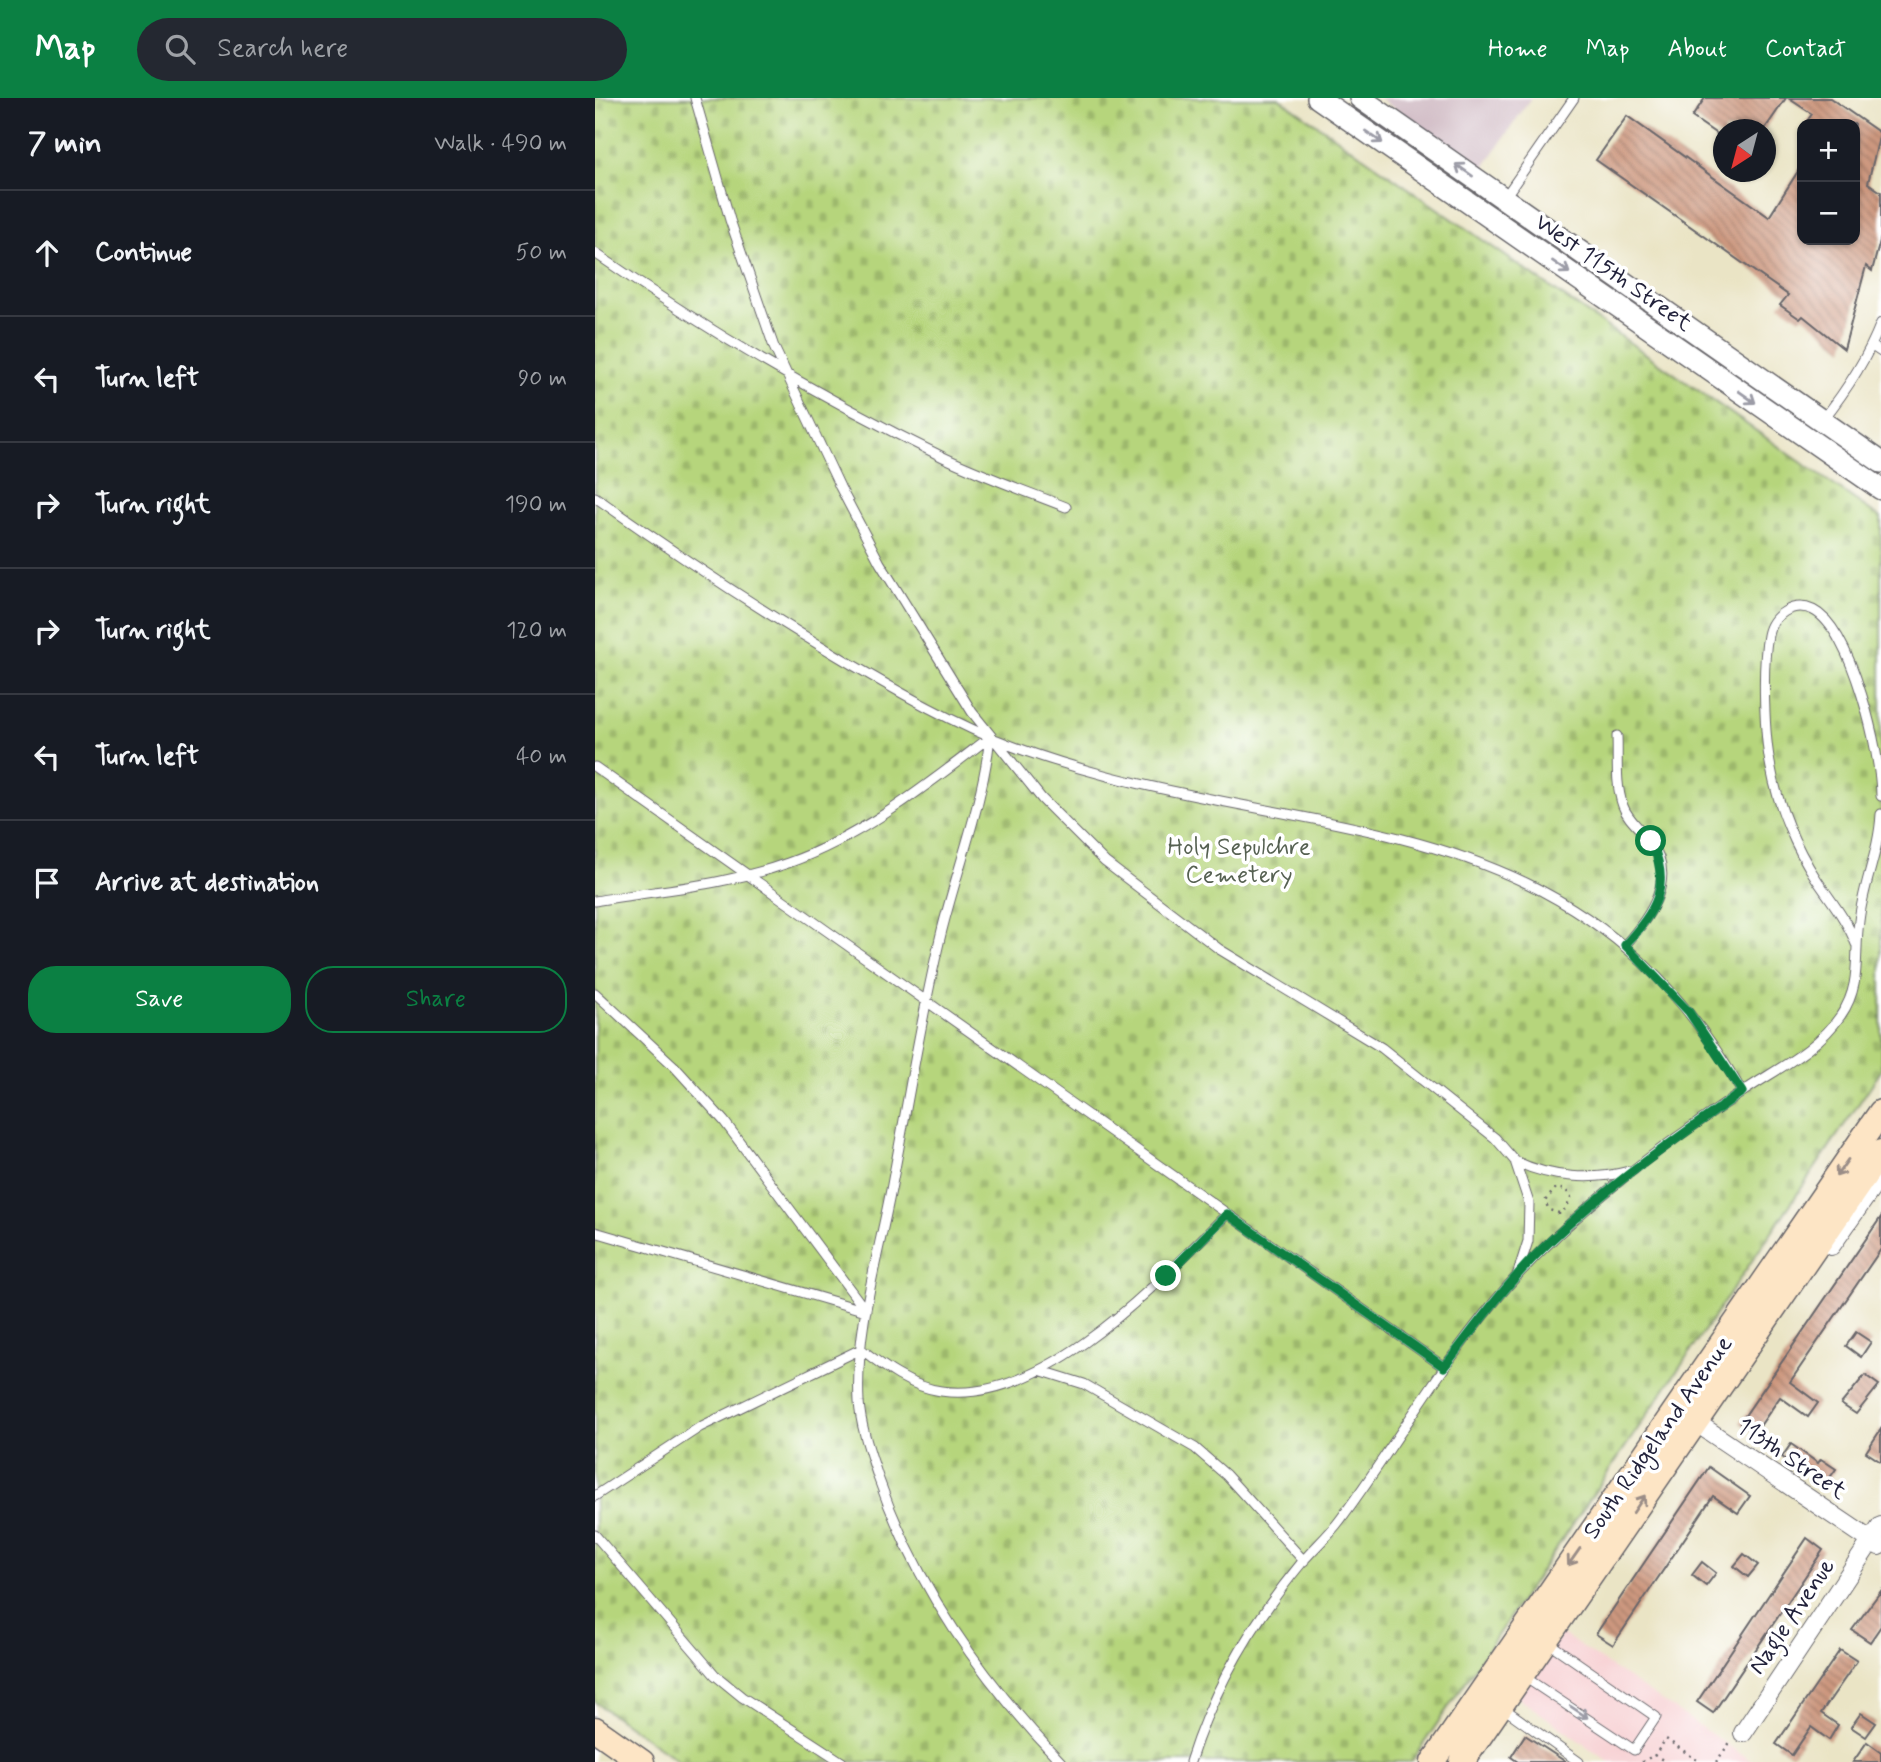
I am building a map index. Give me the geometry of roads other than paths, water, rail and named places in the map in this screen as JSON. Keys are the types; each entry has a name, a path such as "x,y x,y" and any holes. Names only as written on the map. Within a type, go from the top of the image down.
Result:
{"main road":[{"name":"South Ridgeland Avenue","path":"1462,1762 1545,1641 1686,1415 1881,1112"},
{"name":"South Ridgeland Avenue","path":"1433,1762 1686,1415 1724,1380 1881,1152"},
{"path":"595,1729 642,1762"}],"street":[{"name":"West 115th Street","path":"1318,98 1881,488"},
{"name":"West 115th Street","path":"1360,98 1881,462"},
{"name":"South Ridgeland Avenue","path":"1724,1380 1739,1376 1881,1175"},
{"name":"113th Street","path":"1686,1415 1878,1538"},
{"name":"Nagle Avenue","path":"1738,1736 1878,1538"}],"lane":[{"path":"695,98 743,258 788,376 840,487 897,592 991,737 1042,799 1105,862 1219,948 1415,1072 1475,1120 1515,1161 1524,1182 1529,1222 1528,1241 1517,1276"},
{"path":"1490,218 1574,98"},
{"path":"595,253 788,376 946,458 1066,507"},
{"path":"1808,439 1845,393 1872,346 1881,323"},
{"path":"1872,346 1881,352"},
{"path":"595,497 796,631 911,698 991,737 1125,780 1351,825 1434,846 1487,865 1552,896 1625,945 1689,1012 1742,1092"},
{"path":"1858,948 1852,932 1806,862 1783,811 1771,769 1765,703 1768,634 1777,617 1786,610 1813,611 1820,615 1839,643 1867,711 1876,748 1881,796"},
{"path":"1617,736 1618,791 1624,809 1651,841 1662,878 1653,908 1625,945"},
{"path":"595,901 746,874 787,863 862,828 896,807 991,737"},
{"path":"991,737 983,785 951,895 927,1002 866,1311 859,1402 863,1429 903,1542 935,1601 974,1660 1025,1724 1061,1762"},
{"path":"595,766 1444,1367"},
{"path":"1190,1762 1221,1685 1264,1615 1304,1560 1341,1519 1444,1367 1517,1276 1560,1233 1633,1171 1742,1092 1812,1046 1839,1018 1850,1002 1856,983 1859,921 1877,856 1881,814"},
{"path":"595,993 674,1066 724,1121 866,1311"},
{"path":"1515,1161 1544,1172 1569,1176 1614,1175 1633,1171"},
{"path":"861,1349 899,1375 940,1391 989,1387 1039,1370 1115,1321 1166,1276 1227,1214"},
{"path":"595,1232 866,1311"},
{"path":"595,1496 651,1457 711,1421 861,1349"},
{"path":"1039,1370 1084,1384 1195,1448 1226,1475 1304,1560"},
{"path":"595,1535 715,1675 743,1697 842,1762"},
{"path":"1521,1675 1634,1750 1656,1717 1545,1641"},
{"path":"1500,1706 1579,1762"}],"park label":[{"name":"Holy Sepulchre Cemetery","path":"1239,860"}]}
